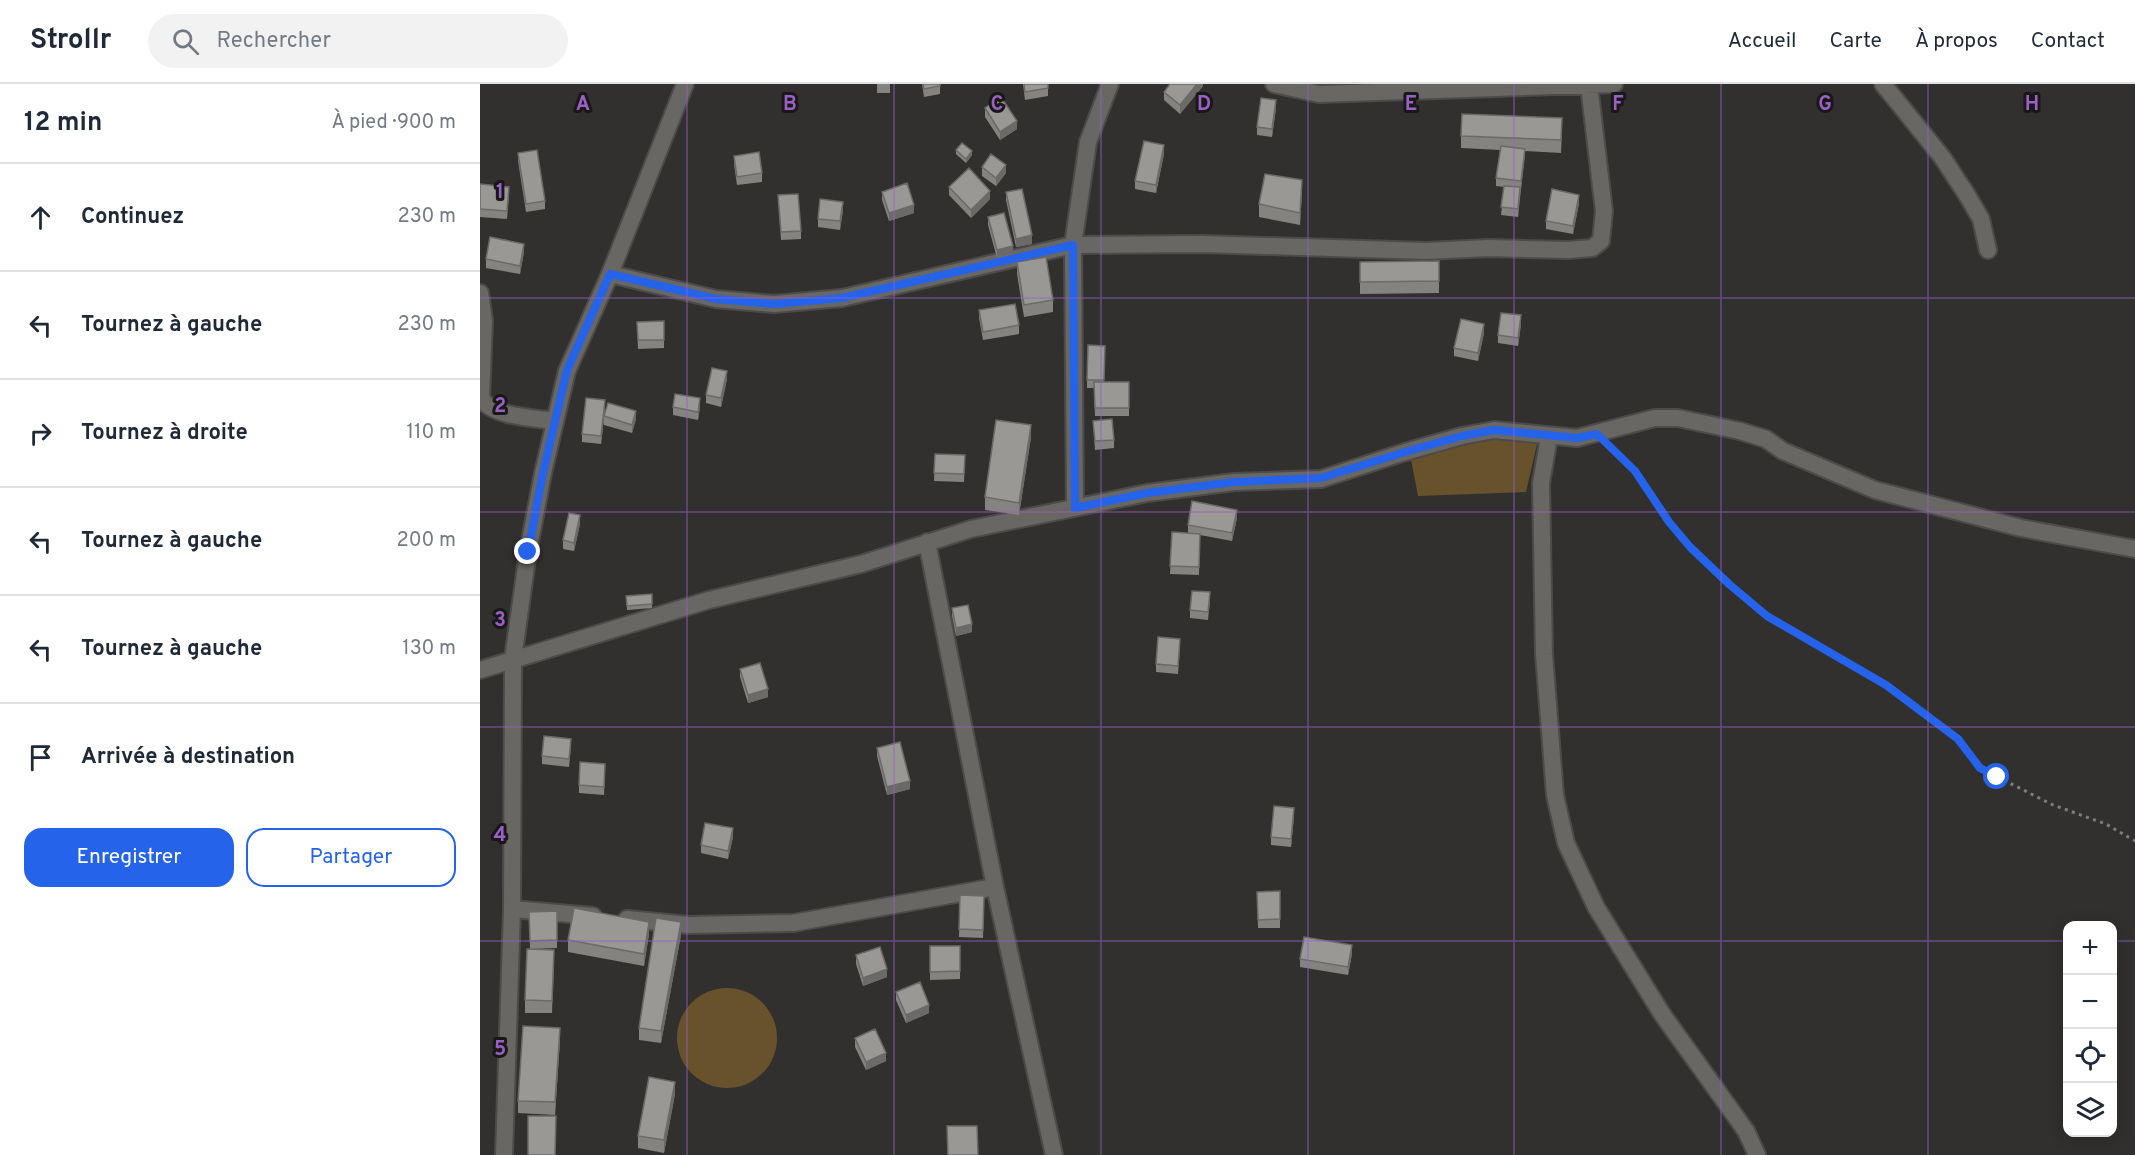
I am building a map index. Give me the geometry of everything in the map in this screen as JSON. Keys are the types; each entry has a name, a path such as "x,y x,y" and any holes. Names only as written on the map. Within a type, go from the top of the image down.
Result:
{"street":[{"path":"504,1155 512,909 513,659 530,541 567,370 610,274 686,84"},
{"path":"1075,508 1073,245 1088,142 1110,84"},
{"path":"1274,84 1319,94 1430,87 1614,84"},
{"path":"1883,84 1942,157 1967,195 1981,219 1988,250"},
{"path":"610,274 716,299 774,304 842,298 1073,245 1203,244 1426,251 1489,248 1568,250 1592,248 1601,240 1604,211 1589,85"},
{"path":"480,293 484,321 481,398 485,405 500,412 555,421"},
{"path":"480,669 709,600 861,564 971,529 1147,493 1234,482 1321,478 1462,436 1494,430 1577,438 1655,418 1678,418 1730,429 1766,440 1784,451 1875,490 2021,528 2135,549"},
{"path":"1550,437 1541,483 1544,654 1555,795 1566,843 1596,907 1662,1014 1746,1131 1757,1155"},
{"path":"927,542 995,886 1054,1155"},
{"path":"512,909 689,925 793,923 995,886"}],"path":[{"path":"1597,434 1635,471 1669,522 1690,547 1767,616 1886,685 1958,739 1980,768 2054,805 2106,824 2135,841"}],"shaded area":[{"path":"1490,435 1538,440 1526,492 1418,496 1410,454"},
{"path":"727,988 746,992 762,1003 773,1019 777,1038 773,1057 762,1073 746,1084 727,1088 708,1084 692,1073 681,1057 677,1038 681,1019 692,1003 708,992"}],"building":[{"path":"923,84 940,84 940,86 924,89"},
{"path":"1024,84 1048,84 1048,88 1025,92"},
{"path":"1170,84 1197,84 1180,105 1164,92"},
{"path":"1001,97 1017,121 1000,132 985,108"},
{"path":"1261,98 1276,100 1272,129 1257,127"},
{"path":"1462,114 1562,118 1561,140 1461,136"},
{"path":"1144,141 1164,145 1156,185 1135,181"},
{"path":"962,143 972,151 966,159 956,150"},
{"path":"1501,146 1525,149 1521,181 1496,178"},
{"path":"537,150 545,201 526,204 518,153"},
{"path":"759,152 762,173 737,177 734,156"},
{"path":"991,154 1006,165 996,178 982,167"},
{"path":"969,168 990,191 971,210 949,187"},
{"path":"1265,174 1302,180 1300,213 1259,204"},
{"path":"907,183 914,205 889,213 882,192"},
{"path":"480,184 509,187 507,211 480,209"},
{"path":"1504,186 1520,187 1518,209 1501,207"},
{"path":"1022,189 1032,235 1016,239 1006,192"},
{"path":"1552,189 1579,195 1573,226 1546,221"},
{"path":"798,194 801,231 781,232 778,195"},
{"path":"820,199 843,202 840,221 818,219"},
{"path":"1004,213 1013,246 997,250 988,217"},
{"path":"490,237 524,244 520,266 486,259"},
{"path":"1046,257 1053,300 1024,305 1017,262"},
{"path":"1439,261 1439,281 1360,282 1360,262"},
{"path":"1015,304 1019,325 983,332 979,310"},
{"path":"1501,313 1521,315 1518,338 1498,335"},
{"path":"1461,319 1484,324 1478,353 1454,348"},
{"path":"664,321 664,340 638,340 637,322"},
{"path":"1088,345 1105,346 1104,380 1087,380"},
{"path":"712,368 727,371 721,398 706,395"},
{"path":"1094,382 1129,382 1129,408 1095,408"},
{"path":"675,394 700,398 698,412 673,407"},
{"path":"586,398 605,400 601,436 582,434"},
{"path":"608,403 636,411 632,425 604,416"},
{"path":"1112,419 1114,440 1095,441 1093,421"},
{"path":"996,420 1031,425 1019,503 985,497"},
{"path":"935,454 965,455 964,474 934,473"},
{"path":"1192,501 1237,510 1232,533 1188,525"},
{"path":"569,513 580,515 574,543 563,540"},
{"path":"1172,532 1200,534 1199,567 1170,566"},
{"path":"1192,591 1210,592 1208,612 1190,610"},
{"path":"652,594 652,604 627,606 626,596"},
{"path":"968,605 972,624 956,628 952,608"},
{"path":"1158,637 1180,639 1178,666 1156,664"},
{"path":"760,663 768,689 748,695 740,669"},
{"path":"544,736 571,739 569,759 542,756"},
{"path":"900,742 910,781 887,787 877,748"},
{"path":"580,762 605,764 604,787 579,785"},
{"path":"1274,806 1294,808 1291,839 1271,837"},
{"path":"705,823 733,828 728,851 701,845"},
{"path":"1280,891 1280,919 1258,920 1257,892"},
{"path":"960,895 984,896 983,930 959,929"},
{"path":"574,908 649,922 644,954 568,940"},
{"path":"557,911 557,940 530,941 529,912"},
{"path":"656,918 681,922 661,1031 639,1028"},
{"path":"1304,937 1352,945 1348,967 1300,959"},
{"path":"930,946 960,946 960,971 930,972"},
{"path":"880,947 887,969 863,978 856,955"},
{"path":"527,949 554,950 552,1001 525,1000"},
{"path":"920,982 929,1005 906,1015 896,992"},
{"path":"523,1026 560,1028 555,1102 518,1101"},
{"path":"875,1029 886,1053 866,1062 855,1038"},
{"path":"649,1077 675,1082 664,1140 638,1136"},
{"path":"528,1116 556,1116 555,1155 528,1155"},
{"path":"947,1126 977,1126 978,1155 948,1155"}],"route":[{"path":"528,552 543,473 567,370 610,274 716,299 774,304 842,298 1073,245 1075,508 1147,493 1234,482 1321,478 1462,436 1494,430 1519,431 1550,437 1577,438 1597,434 1635,471 1669,522 1690,547 1730,585 1767,616 1886,685 1958,739 1980,768 1997,777"}]}
